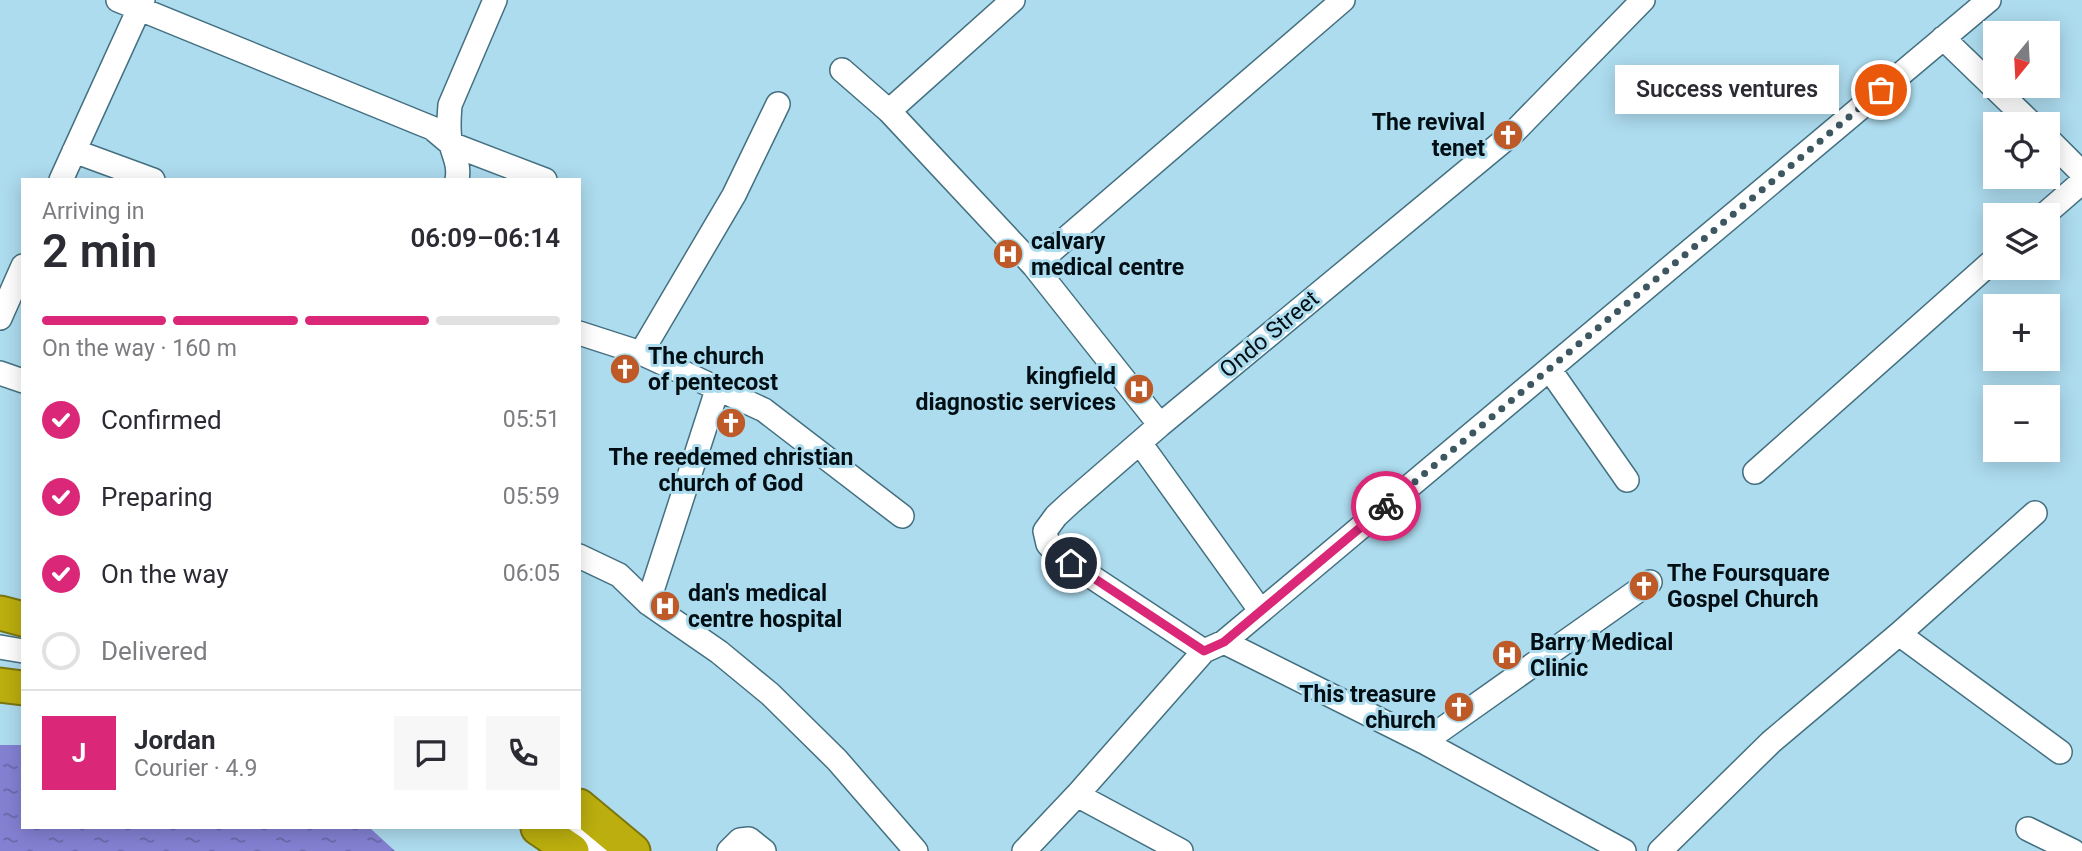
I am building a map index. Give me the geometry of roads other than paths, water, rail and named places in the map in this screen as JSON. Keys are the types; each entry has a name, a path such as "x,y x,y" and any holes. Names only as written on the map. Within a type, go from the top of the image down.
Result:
{"highway":[{"path":"0,613 21,618"},
{"path":"0,685 21,688"},
{"path":"581,808 633,851"},
{"path":"539,829 572,851"}],"street":[{"path":"118,0 141,5 432,128 451,144 540,178"},
{"path":"457,178 458,160 451,144 448,123 450,105 495,0"},
{"path":"889,111 1013,0"},
{"path":"1034,266 1342,0"},
{"name":"Ondo Street","path":"1624,851 1424,742 1214,646 1064,559 1048,544 1045,531 1056,516 1160,425 1513,133 1643,0"},
{"path":"1024,851 1214,646 1550,370 1989,0"},
{"path":"62,178 141,5"},
{"path":"1943,38 2020,112"},
{"path":"842,70 889,111 1034,266 1160,425"},
{"path":"641,353 734,195 778,104"},
{"path":"74,151 148,178"},
{"path":"2060,151 2082,173"},
{"path":"2058,203 2082,182"},
{"path":"1755,472 1983,270"},
{"path":"0,318 21,271"},
{"path":"581,334 641,353 764,410 902,516"},
{"path":"1550,370 1627,480"},
{"path":"0,373 21,380"},
{"path":"648,603 717,390"},
{"path":"1140,443 1260,610"},
{"path":"1660,851 1771,742 1899,634 2035,513"},
{"path":"581,557 619,575 648,603 719,652 770,694 837,760 916,851"},
{"path":"1424,742 1650,582"},
{"path":"1899,634 2060,752"},
{"path":"0,647 21,651"},
{"path":"1077,796 1181,851"},
{"path":"576,829 606,851"},
{"path":"2028,829 2073,851"},
{"path":"729,851 740,840 749,839 764,851"}],"water":[{"path":"0,745 21,745 21,829 371,829 395,851 0,851"}],"place":[{"name":"Success ventures","path":"1881,90"},
{"name":"The revival tenet","path":"1508,135"},
{"name":"calvary medical centre","path":"1008,254"},
{"name":"The church of pentecost","path":"625,369"},
{"name":"kingfield diagnostic services","path":"1139,389"},
{"name":"The reedemed christian church of God","path":"731,423"},
{"name":"The Foursquare Gospel Church","path":"1644,586"},
{"name":"dan's medical centre hospital","path":"665,606"},
{"name":"Barry Medical Clinic","path":"1507,655"},
{"name":"This treasure church","path":"1459,707"}]}
